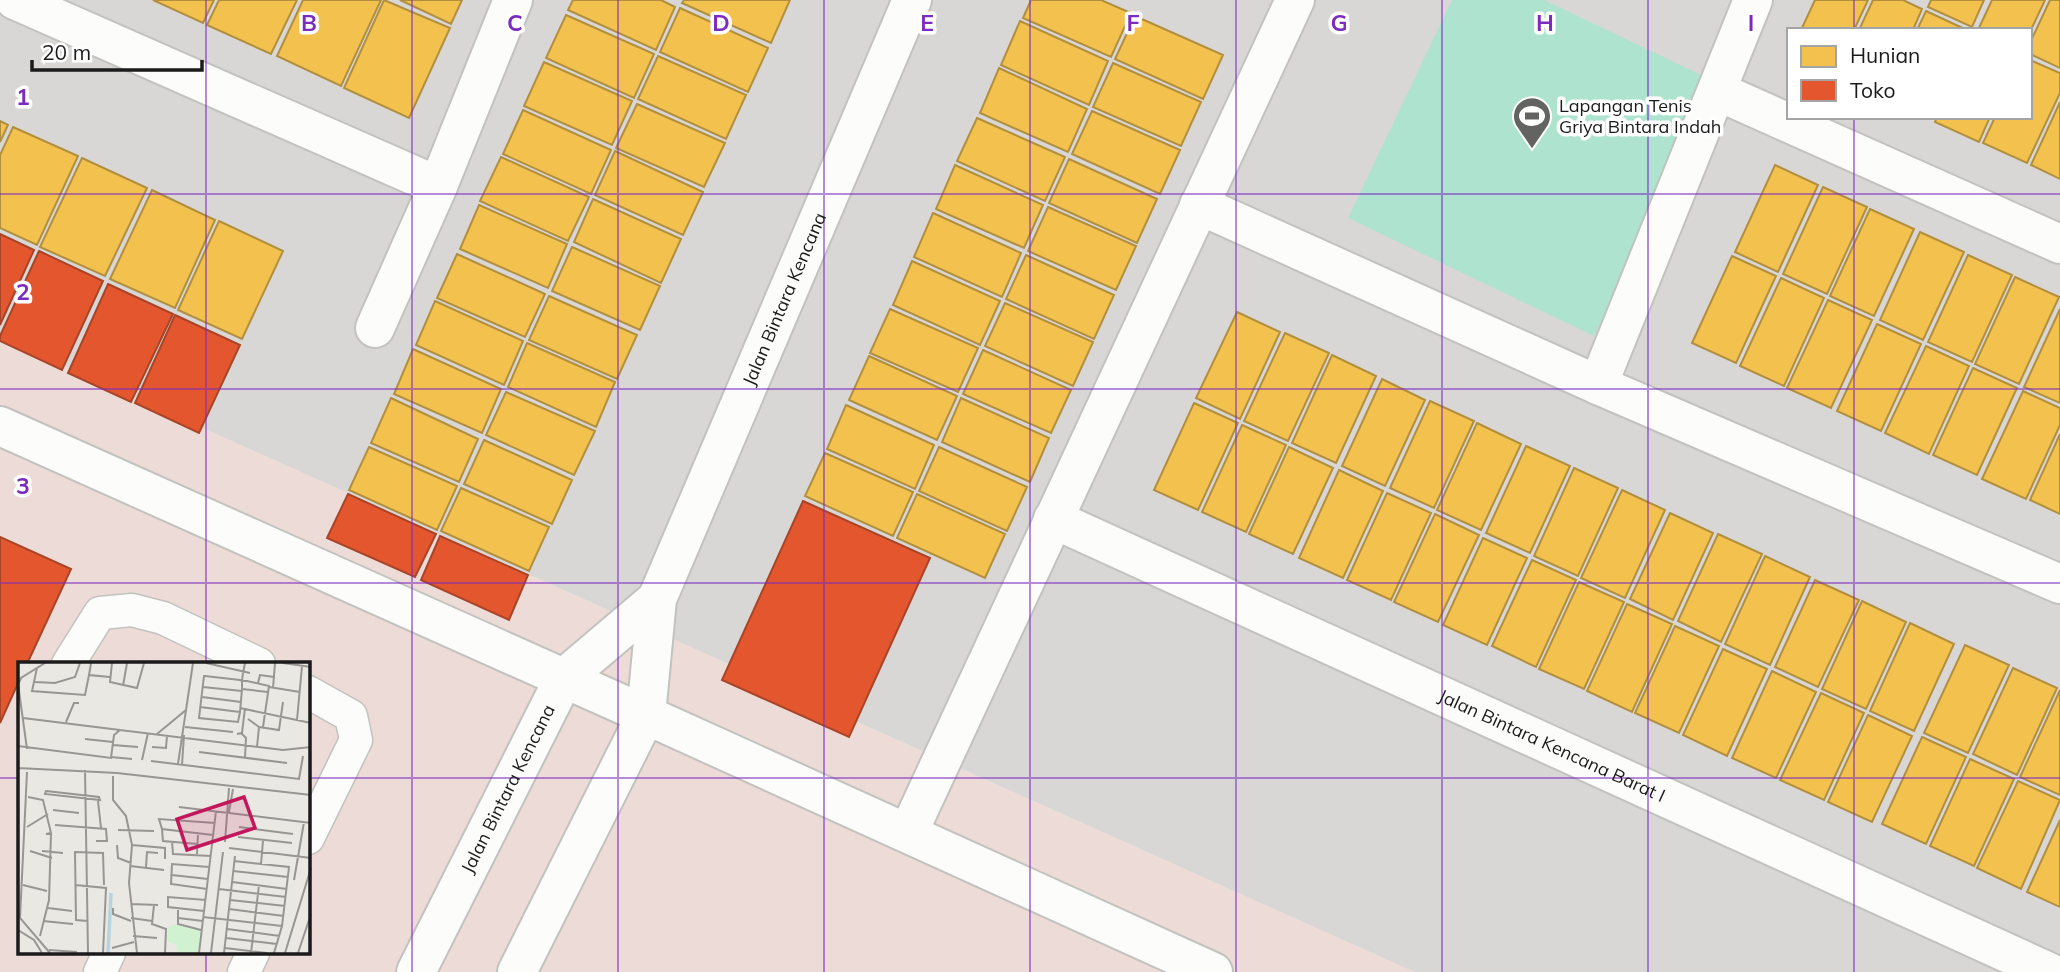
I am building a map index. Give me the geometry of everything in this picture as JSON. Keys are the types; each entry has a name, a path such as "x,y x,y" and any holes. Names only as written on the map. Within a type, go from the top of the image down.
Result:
{"street":[{"path":"15,0 438,186"},
{"path":"375,328 438,186 513,0"},
{"name":"Jalan Bintara Kencana","path":"517,972 646,715 657,598 912,0"},
{"path":"908,833 1295,0"},
{"path":"1598,385 1753,0"},
{"path":"1717,91 2060,244"},
{"path":"1199,205 1598,385 2060,584"},
{"path":"0,426 1213,972"},
{"name":"Jalan Bintara Kencana Barat I","path":"1054,519 2049,972"},
{"name":"Jalan Bintara Kencana","path":"416,972 564,678 657,598"}],"lane":[{"path":"69,662 100,613 132,610 163,618 254,662"},
{"path":"310,693 351,716 356,740 310,834"},
{"path":"100,972 109,954"},
{"path":"244,972 253,954"}],"shaded area":[{"path":"0,0 2060,0 2060,972 1414,972 0,337"},
{"path":"0,337 1414,972 0,972"}],"green space":[{"name":"Lapangan Tenis Griya Bintara Indah","path":"1452,0 1544,0 1716,82 1594,336 1348,218"}],"building: Hunian":[{"path":"153,0 214,0 203,23"},
{"path":"219,0 297,0 271,54 207,25"},
{"path":"303,0 381,0 341,86 277,56"},
{"path":"384,0 450,28 409,118 344,88"},
{"path":"400,0 462,0 451,24"},
{"path":"573,0 661,0 675,7 656,50 568,10"},
{"path":"684,0 790,0 771,43 682,3"},
{"path":"1031,0 1101,0 1131,13 1111,57 1023,18"},
{"path":"1815,0 1868,0 1855,28 1802,28"},
{"path":"1873,0 1903,0 1922,9 1914,28 1860,28"},
{"path":"1931,0 1984,0 1972,27 1928,7"},
{"path":"1992,0 2045,0 2032,28 1979,28"},
{"path":"2050,0 2060,0 2060,68 2032,55 2032,39"},
{"path":"680,8 768,48 748,92 660,52"},
{"path":"1926,11 1963,28 1918,28"},
{"path":"566,15 654,54 634,98 546,58"},
{"path":"1135,16 1223,55 1203,99 1115,59"},
{"path":"1020,21 1108,61 1089,105 1001,65"},
{"path":"658,56 746,95 726,139 638,99"},
{"path":"2032,61 2060,73 2060,93 2027,163 1983,143 1994,119 2032,119"},
{"path":"544,62 632,101 612,145 524,106"},
{"path":"1113,63 1201,102 1181,146 1093,107"},
{"path":"999,68 1087,109 1068,152 980,113"},
{"path":"2060,102 2060,179 2031,165"},
{"path":"637,104 725,143 704,187 616,148"},
{"path":"523,110 611,150 591,194 503,154"},
{"path":"1092,111 1180,150 1160,194 1072,154"},
{"path":"977,118 1065,157 1045,201 957,161"},
{"path":"1936,119 1989,119 1979,142 1935,122"},
{"path":"0,121 8,125 0,142"},
{"path":"13,127 78,156 37,245 0,228 0,155"},
{"path":"615,151 703,192 683,235 595,195"},
{"path":"501,157 589,197 568,241 480,201"},
{"path":"82,158 147,188 105,276 40,247"},
{"path":"1069,159 1157,199 1137,243 1049,203"},
{"path":"955,165 1043,205 1024,248 936,209"},
{"path":"1775,165 1818,185 1778,272 1735,252"},
{"path":"1823,187 1867,207 1827,294 1783,274"},
{"path":"152,190 215,220 175,308 110,279"},
{"path":"593,199 681,239 661,283 574,242"},
{"path":"479,205 567,244 548,288 460,249"},
{"path":"1048,207 1136,246 1116,290 1028,251"},
{"path":"1870,209 1914,229 1874,316 1830,296"},
{"path":"933,213 1021,253 1002,297 914,257"},
{"path":"219,221 283,251 242,339 178,310"},
{"path":"1920,232 1964,252 1923,340 1880,320"},
{"path":"572,247 660,286 640,330 552,291"},
{"path":"457,254 545,294 525,337 437,298"},
{"path":"1026,255 1114,295 1094,339 1006,299"},
{"path":"1968,255 2012,275 1972,362 1928,342"},
{"path":"1732,256 1776,276 1736,363 1692,343"},
{"path":"912,261 1000,301 980,345 893,305"},
{"path":"2015,277 2059,297 2019,384 1975,364"},
{"path":"1781,278 1824,298 1784,386 1740,366"},
{"path":"549,296 637,335 617,379 529,340"},
{"path":"1828,300 1872,320 1831,408 1787,388"},
{"path":"435,301 523,341 504,385 416,345"},
{"path":"1005,303 1093,342 1073,386 985,346"},
{"path":"890,309 978,348 958,392 870,353"},
{"path":"2060,309 2060,403 2024,387"},
{"path":"1237,312 1280,332 1240,419 1196,398"},
{"path":"1877,324 1921,344 1881,431 1837,411"},
{"path":"1285,333 1329,353 1288,441 1244,421"},
{"path":"527,343 615,382 596,427 508,387"},
{"path":"1926,346 1969,366 1929,454 1885,433"},
{"path":"413,349 501,389 482,433 394,394"},
{"path":"983,350 1071,390 1051,433 963,394"},
{"path":"1332,355 1376,376 1336,463 1292,443"},
{"path":"869,356 957,396 937,440 849,400"},
{"path":"1973,368 2017,388 1977,475 1933,455"},
{"path":"1382,379 1425,400 1385,486 1342,466"},
{"path":"2023,391 2060,408 2060,425 2026,499 1982,479"},
{"path":"506,392 595,431 574,475 486,435"},
{"path":"391,398 478,439 459,482 371,443"},
{"path":"961,398 1049,438 1030,482 942,442"},
{"path":"1430,401 1474,421 1434,508 1390,488"},
{"path":"1194,403 1238,423 1198,510 1154,490"},
{"path":"846,405 934,445 915,489 827,449"},
{"path":"1477,423 1521,444 1481,530 1437,510"},
{"path":"1242,425 1286,445 1246,532 1202,512"},
{"path":"2060,434 2060,514 2030,500"},
{"path":"484,440 572,480 552,524 464,484"},
{"path":"1526,446 1570,466 1530,553 1486,533"},
{"path":"369,447 457,486 437,530 349,490"},
{"path":"939,447 1027,487 1007,531 919,491"},
{"path":"1289,447 1333,468 1293,554 1249,534"},
{"path":"825,453 913,492 893,536 805,496"},
{"path":"1574,468 1618,488 1578,576 1534,556"},
{"path":"1339,470 1383,491 1343,578 1299,558"},
{"path":"461,488 549,527 529,571 441,531"},
{"path":"1622,490 1665,510 1625,598 1581,578"},
{"path":"1387,493 1431,513 1391,600 1347,580"},
{"path":"917,494 1005,534 985,578 897,538"},
{"path":"1670,513 1713,533 1673,620 1630,599"},
{"path":"1435,514 1479,535 1438,622 1394,602"},
{"path":"1718,534 1762,554 1721,642 1678,621"},
{"path":"1483,538 1527,558 1487,645 1443,625"},
{"path":"1765,556 1810,577 1770,665 1725,644"},
{"path":"1532,560 1576,580 1536,667 1492,646"},
{"path":"1815,580 1859,600 1818,687 1775,667"},
{"path":"1579,582 1624,602 1584,689 1539,669"},
{"path":"1862,601 1906,622 1866,709 1822,689"},
{"path":"1627,604 1672,624 1632,712 1587,691"},
{"path":"1910,623 1954,644 1914,731 1870,711"},
{"path":"1675,626 1719,646 1679,733 1635,713"},
{"path":"1965,645 2009,665 1968,753 1924,733"},
{"path":"1723,649 1767,669 1727,756 1683,735"},
{"path":"2013,668 2057,688 2017,775 1973,754"},
{"path":"1772,671 1816,692 1776,778 1732,758"},
{"path":"2060,690 2060,795 2020,777"},
{"path":"1821,693 1864,713 1824,800 1780,780"},
{"path":"1868,715 1912,736 1872,822 1828,802"},
{"path":"1922,737 1966,757 1926,844 1882,824"},
{"path":"1970,759 2014,779 1974,866 1930,846"},
{"path":"2018,781 2060,800 2021,889 1977,868"},
{"path":"2060,820 2060,907 2027,892"}],"building: Toko":[{"path":"0,234 34,250 0,325"},
{"path":"39,251 103,281 62,370 0,341"},
{"path":"108,284 173,314 131,402 68,373"},
{"path":"175,315 240,345 199,433 135,403"},
{"path":"348,494 436,534 415,577 327,538"},
{"path":"803,501 930,558 849,737 722,680"},
{"path":"440,536 528,575 509,620 421,580"},
{"path":"0,537 71,569 28,662 18,662 18,683 0,723"}],"place":[{"name":"Lapangan Tenis Griya Bintara Indah","path":"1532,150"}]}
